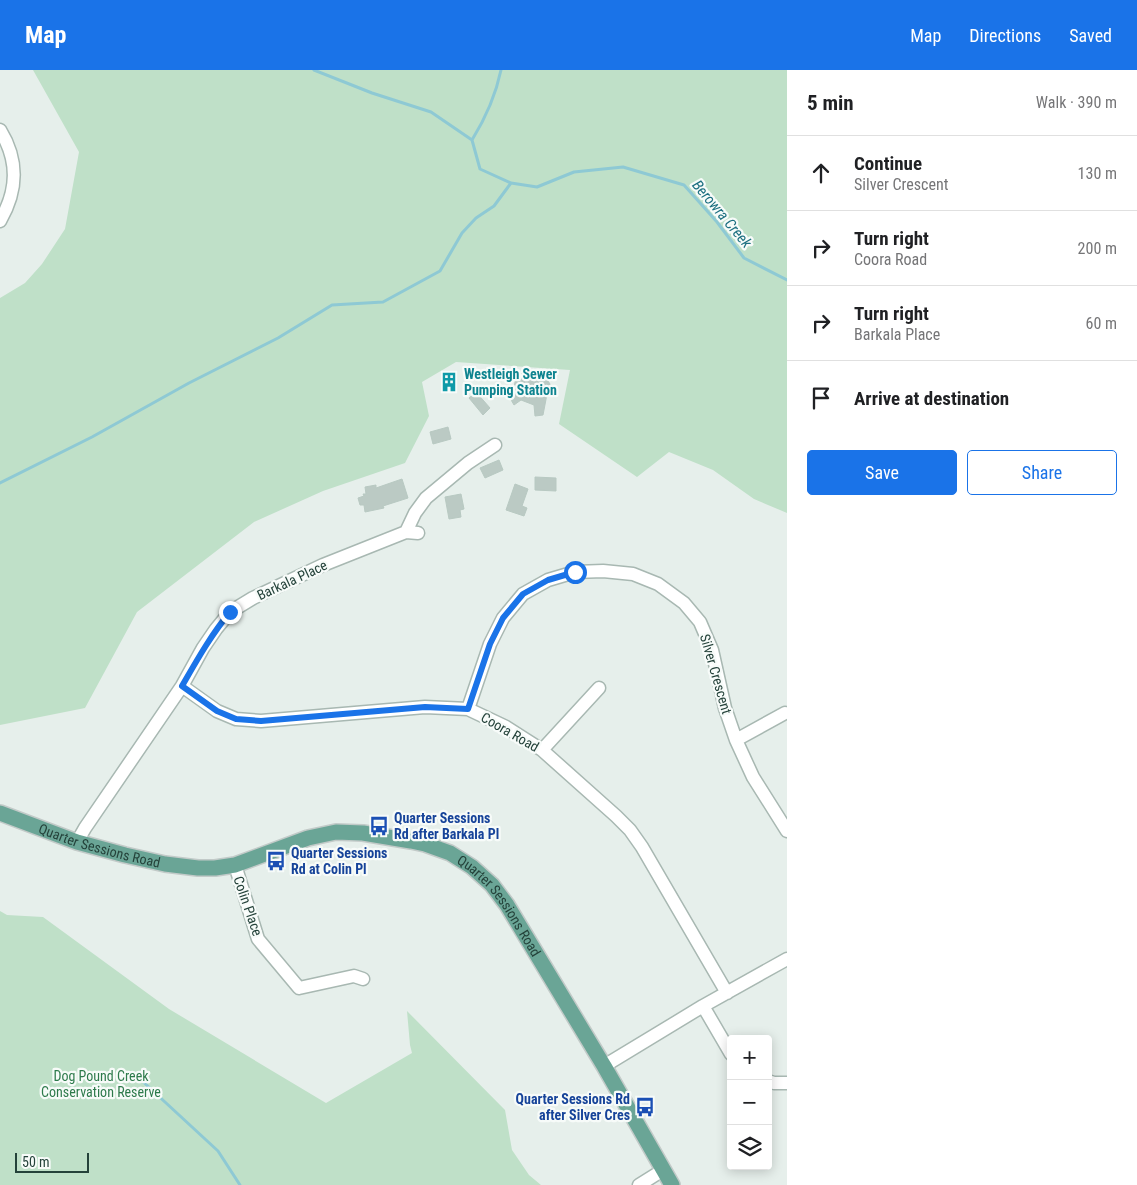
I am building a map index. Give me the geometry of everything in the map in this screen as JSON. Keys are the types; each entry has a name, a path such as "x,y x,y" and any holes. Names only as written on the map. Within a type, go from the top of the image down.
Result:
{"main road":[{"name":"Quarter Sessions Road","path":"0,813 77,842 125,855 185,867 214,868 234,865 308,838 336,832 362,833 411,841 450,853 472,867 492,885 507,905 604,1066 672,1185"}],"street":[{"path":"0,130 14,164 14,183 9,204 0,221"},
{"name":"Barkala Place","path":"77,842 182,686 216,629 230,612 253,598 323,565 412,532 415,513 426,498 468,463 495,445"},
{"name":"Silver Crescent","path":"468,709 490,644 503,618 523,594 548,580 575,572 603,571 633,574 658,584 684,603 700,622 712,650 725,708 736,740 753,777 787,831"},
{"name":"Coora Road","path":"182,686 217,711 236,719 261,721 425,707 468,709 506,727 542,750 630,830 642,847 727,992"},
{"path":"542,750 599,688"},
{"path":"736,740 785,713"},
{"name":"Colin Place","path":"234,865 258,939 299,988 354,976 363,979"},
{"path":"604,1066 703,1006 787,959"},
{"path":"703,1006 727,1047"},
{"path":"772,1082 787,1083"},
{"path":"639,1185 664,1170"}],"green space":[{"path":"33,70 787,70 787,513 754,499 713,470 669,452 637,477 559,424 570,370 456,362 422,382 429,416 405,463 323,491 254,522 137,612 85,708 0,725 0,298 25,283 42,264 65,229 79,152"},
{"name":"Dog Pound Creek Conservation Reserve","path":"0,911 7,915 43,917 169,1009 326,1103 412,1053 407,1011 505,1110 512,1150 529,1175 541,1185 0,1185"}],"building":[{"path":"517,373 540,376 541,373 549,377 550,390 548,389 543,415 535,416 534,405 521,400 514,405 510,398"},
{"path":"476,392 490,408 483,415 469,398"},
{"path":"448,427 451,439 433,444 430,432"},
{"path":"499,460 503,470 485,478 480,468"},
{"path":"535,477 556,478 556,491 535,490"},
{"path":"402,479 408,498 383,506 384,508 365,512 364,505 360,505 358,498 366,494 365,487 376,485 376,488"},
{"path":"515,484 528,489 522,506 527,508 524,516 506,510"},
{"path":"461,494 464,509 460,510 461,517 449,519 445,497"}],"waterway":[{"path":"314,70 372,93 431,112 472,140"},
{"name":"Berowra Creek","path":"501,70 489,106 472,140 480,169 511,183 537,187 574,172 623,167 684,185 717,222 744,258 787,280"},
{"path":"0,483 92,437 189,383 278,338 332,305 383,302 440,271 462,233 476,218 494,206 511,183"},
{"path":"139,1078 218,1151 240,1185"}],"place":[{"name":"Westleigh Sewer Pumping Station","path":"449,382"},
{"name":"Quarter Sessions Rd after Barkala Pl","path":"379,826"},
{"name":"Quarter Sessions Rd at Colin Pl","path":"276,861"},
{"name":"Quarter Sessions Rd after Silver Cres","path":"645,1107"}],"route":[{"path":"230,612 216,629 182,686 217,711 236,719 261,721 425,707 468,709 490,644 503,618 523,594 548,580 575,572"}]}
